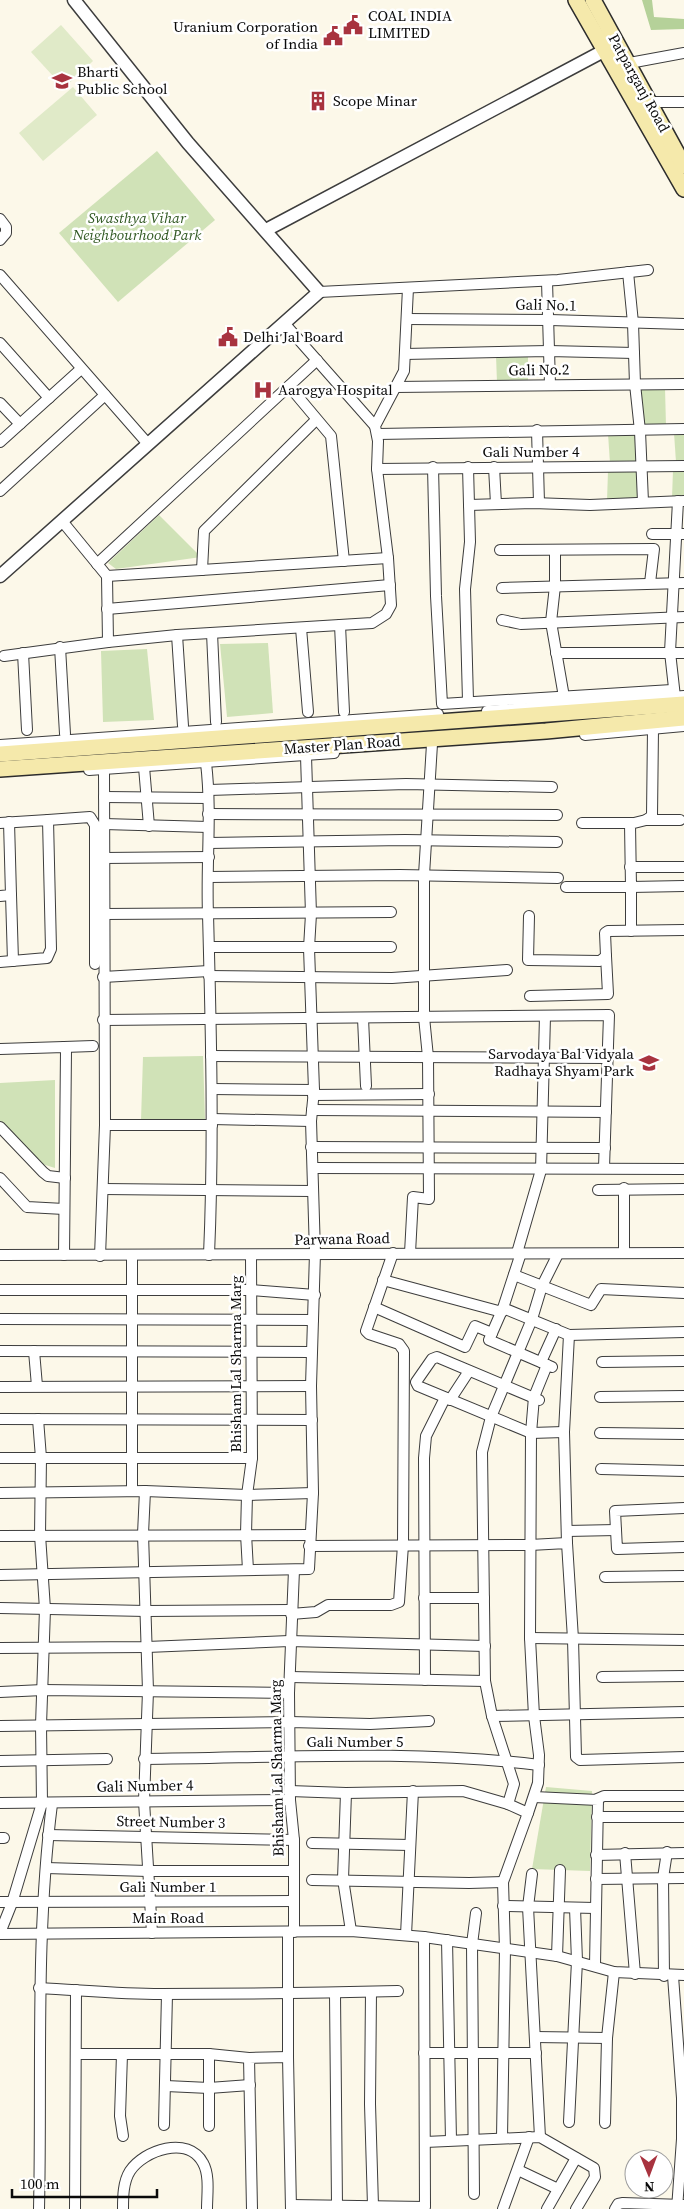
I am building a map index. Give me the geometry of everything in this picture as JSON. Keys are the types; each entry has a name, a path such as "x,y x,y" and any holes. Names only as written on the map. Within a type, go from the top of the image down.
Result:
{"main road":[{"path":"576,0 621,65 684,190"},
{"name":"Patparganj Road","path":"593,0 611,48"},
{"name":"Patparganj Road","path":"621,65 678,142 684,165"},
{"name":"Master Plan Road","path":"0,754 679,697"},
{"name":"Master Plan Road","path":"0,769 199,761 684,718"}],"street":[{"path":"74,0 188,143 266,230 318,292"},
{"path":"266,230 611,48"},
{"path":"621,65 684,53"},
{"path":"649,102 684,102"},
{"path":"0,219 6,226 6,233 0,240"},
{"path":"0,576 318,292 547,281 648,270"},
{"path":"628,272 634,323 635,384 640,431 643,502"},
{"path":"0,275 148,444"},
{"path":"547,281 550,320 550,386"},
{"path":"4,656 60,647 177,635 340,626 379,620 391,605 388,558 377,469 376,430 395,386 404,371 408,288"},
{"name":"Gali No.1","path":"407,319 550,320 684,324"},
{"path":"284,323 376,430 640,431 684,429"},
{"path":"0,343 49,398"},
{"path":"405,354 549,351 634,353"},
{"path":"97,564 317,360"},
{"path":"0,442 81,368"},
{"name":"Gali No.2","path":"395,386 684,384"},
{"path":"289,386 331,436 344,561"},
{"path":"0,491 105,396"},
{"path":"0,402 20,424"},
{"path":"202,570 204,531 316,420"},
{"path":"537,430 539,503"},
{"name":"Gali Number 4","path":"377,469 684,466"},
{"path":"468,467 470,542 465,589 468,702"},
{"path":"494,467 496,504"},
{"path":"433,468 436,596 442,704 564,697 679,697"},
{"path":"469,504 539,503 590,505 681,501 679,582 671,617 670,652 679,697"},
{"path":"62,521 107,576 108,642"},
{"path":"652,534 681,534"},
{"path":"500,550 654,549 650,583"},
{"path":"555,551 555,586 551,622 564,697"},
{"path":"107,576 388,558"},
{"path":"502,588 679,582"},
{"path":"108,609 390,585"},
{"path":"502,620 521,624 684,617"},
{"path":"340,626 344,712"},
{"path":"300,628 308,712"},
{"path":"212,633 216,722"},
{"path":"177,635 183,726"},
{"path":"60,647 66,734"},
{"path":"23,653 28,730"},
{"path":"556,653 684,653"},
{"path":"0,745 679,697"},
{"path":"0,776 144,767 199,761 306,756 432,744 684,726"},
{"path":"646,820 652,816 653,729"},
{"path":"410,1253 413,1197 430,1199 428,1057 424,1017 426,975 424,875 432,744"},
{"path":"0,1575 309,1569 313,1493 311,1352 315,1295 315,1254 311,1147 314,1092 309,948 311,914 306,756"},
{"path":"199,761 209,794 208,912 212,1089 212,1189 209,1255"},
{"path":"144,767 149,826"},
{"path":"100,1256 105,1125 103,1020 104,769"},
{"path":"104,797 209,794 308,787 429,785 552,787"},
{"path":"208,814 557,814"},
{"path":"14,961 11,895 4,822 90,817 96,825 95,964"},
{"path":"0,962 46,958 51,949 48,820"},
{"path":"582,823 632,823 646,820 680,820"},
{"path":"631,931 630,827 632,823"},
{"path":"104,824 208,827"},
{"path":"209,844 425,840 557,842"},
{"path":"104,858 208,857"},
{"path":"630,867 684,867"},
{"path":"209,878 424,875 558,878"},
{"path":"566,887 684,886"},
{"path":"0,896 11,895"},
{"path":"104,914 391,912"},
{"path":"529,916 528,960 600,961 606,956"},
{"path":"530,996 608,994 606,931 684,930"},
{"path":"209,947 391,947"},
{"path":"103,977 209,973 311,978 392,978 507,970"},
{"path":"103,1020 609,1015 604,1168"},
{"path":"545,1016 541,1170 514,1275 489,1340 547,1365"},
{"path":"363,1018 366,1086"},
{"path":"0,1049 93,1046"},
{"path":"64,1047 67,1052 64,1255"},
{"path":"211,1056 608,1058"},
{"path":"212,1089 428,1094"},
{"path":"312,1110 606,1112"},
{"path":"105,1125 311,1121"},
{"path":"0,1127 48,1176 64,1178"},
{"path":"311,1147 605,1148"},
{"path":"313,1168 684,1169"},
{"path":"0,1178 27,1207 64,1209"},
{"path":"598,1190 624,1188 684,1189"},
{"path":"624,1188 624,1253"},
{"path":"103,1189 312,1191"},
{"name":"Parwana Road","path":"2,1253 100,1256 251,1256 393,1253 684,1253"},
{"path":"0,1608 316,1612 328,1605 391,1605 399,1602 403,1545 404,1351 399,1344 367,1333 374,1306 393,1253"},
{"path":"508,1804 514,1787 492,1716 485,1681 482,1452 491,1417 532,1319 542,1286 558,1254"},
{"path":"132,1256 132,1491"},
{"name":"Bhisham Lal Sharma Marg","path":"248,1570 246,1534 247,1495 252,1458 251,1256"},
{"path":"514,1275 591,1305 601,1288 684,1293"},
{"path":"383,1280 502,1310 532,1319 569,1335 684,1332"},
{"path":"0,1290 251,1290 315,1295"},
{"path":"374,1306 465,1347 475,1326 492,1333"},
{"path":"0,1319 313,1320"},
{"path":"502,2138 505,2053 503,1882 534,1798 539,1765 534,1716 530,1638 531,1433 537,1399 556,1329"},
{"path":"569,1335 564,1432 566,1531 573,1639 575,1753 578,1759 684,1757"},
{"path":"0,1351 311,1352"},
{"path":"34,1351 37,1386"},
{"path":"537,1399 440,1358 432,1359 416,1384 531,1433 564,1432"},
{"path":"602,1362 684,1361"},
{"path":"424,1680 425,1446 431,1424 469,1371"},
{"path":"0,1387 132,1385 311,1386"},
{"path":"600,1397 684,1396"},
{"path":"0,1419 312,1420"},
{"path":"38,1419 41,1458 40,1535 45,1609 42,1759 47,1803 48,1835 42,1904 39,1988 42,2054 39,2209"},
{"path":"600,1433 684,1434"},
{"path":"0,1458 252,1458"},
{"path":"601,1469 684,1471"},
{"path":"0,1493 132,1491 247,1495 313,1493"},
{"path":"145,1492 143,1534 148,1691 144,1759 144,1801 152,1933"},
{"path":"684,1508 615,1511 617,1549 684,1547"},
{"path":"566,1531 616,1530"},
{"path":"0,1536 143,1534 310,1535"},
{"path":"309,1546 530,1545 567,1542"},
{"name":"Bhisham Lal Sharma Marg","path":"291,2207 288,2057 294,1840 290,1795 289,1641 294,1570"},
{"path":"604,1577 684,1576"},
{"path":"424,1598 484,1598"},
{"path":"530,1638 684,1640"},
{"path":"0,1648 147,1647 289,1641 424,1646 485,1646"},
{"path":"602,1676 684,1676"},
{"path":"290,1677 485,1681"},
{"path":"0,1692 42,1690 289,1693"},
{"path":"492,1716 684,1712"},
{"path":"0,1726 290,1722 370,1724 429,1721"},
{"name":"Gali Number 5","path":"144,1759 419,1756 506,1761 539,1765"},
{"path":"0,1761 107,1759"},
{"path":"406,1936 413,1791"},
{"name":"Gali Number 4","path":"0,1803 144,1801 346,1793 463,1791 508,1804 528,1813"},
{"path":"346,1793 342,1879 351,1931"},
{"path":"534,1798 597,1799 604,1796 684,1796"},
{"path":"595,1965 597,1799"},
{"path":"0,1934 47,1803"},
{"path":"597,1817 684,1817"},
{"name":"Street Number 3","path":"48,1835 294,1840"},
{"path":"312,1843 410,1845"},
{"path":"616,2209 618,2204 623,2203 680,2206 682,2164 681,2055 668,1976 663,1878 667,1852"},
{"path":"625,1853 635,1974"},
{"path":"596,1855 684,1853"},
{"path":"46,1868 148,1871 294,1871"},
{"path":"557,1956 560,1870"},
{"path":"532,1874 528,1907 540,2137"},
{"path":"596,1879 684,1878"},
{"path":"312,1880 503,1882"},
{"name":"Gali Number 1","path":"0,1902 42,1904 293,1901"},
{"path":"503,1906 595,1908"},
{"path":"569,2122 577,1961 575,1908"},
{"path":"474,2194 472,1944 476,1914"},
{"path":"291,1932 351,1931 424,1937 557,1956 595,1965 614,1972 684,1976"},
{"name":"Main Road","path":"0,1934 291,1932"},
{"path":"291,2207 337,2205 425,2208 424,1937"},
{"path":"447,1940 451,2140"},
{"path":"605,2123 607,2038 614,1972"},
{"path":"39,1988 167,1994 290,1992 335,1994 398,1991"},
{"path":"75,2209 76,1990"},
{"path":"372,1992 370,2104 373,2206"},
{"path":"164,2125 166,2086 164,2056 167,1994"},
{"path":"335,1994 337,2205"},
{"path":"535,2037 607,2038"},
{"path":"424,2053 536,2053"},
{"path":"76,2054 164,2056 209,2054 249,2058 288,2057"},
{"path":"122,2054 120,2116 123,2136"},
{"path":"209,2054 209,2126"},
{"path":"249,2058 252,2209"},
{"path":"166,2086 209,2088 250,2086"},
{"path":"503,2209 529,2137"},
{"path":"424,2142 540,2137 590,2164 596,2172 576,2209"},
{"path":"123,2209 125,2184 130,2172 137,2163 151,2153 164,2149 182,2148 195,2154 203,2162 206,2170 207,2209"},
{"path":"547,2209 576,2158"},
{"path":"518,2170 558,2189"}],"green space":[{"path":"642,0 652,0 654,17 684,19 684,29 651,30"},
{"path":"61,25 93,61 64,88 31,52"},
{"path":"73,87 97,115 43,161 19,133"},
{"name":"Swasthya Vihar Neighbourhood Park","path":"157,151 215,220 118,302 59,233"},
{"path":"496,355 528,355 528,382 497,383"},
{"path":"665,388 666,426 641,425 640,389"},
{"path":"674,433 684,433 684,462 676,462"},
{"path":"608,434 639,434 638,465 610,463"},
{"path":"684,469 684,498 672,498 673,470"},
{"path":"608,471 638,472 637,500 607,501"},
{"path":"159,515 201,557 116,569 108,563"},
{"path":"268,643 273,713 227,717 220,644"},
{"path":"147,649 154,720 103,722 101,651"},
{"path":"203,1056 205,1120 141,1120 143,1057"},
{"path":"55,1080 55,1168 39,1163 0,1123 0,1083"},
{"path":"546,1787 592,1791 590,1871 532,1869"}],"place":[{"name":"COAL INDIA LIMITED","path":"353,25"},
{"name":"Uranium Corporation of India","path":"333,36"},
{"name":"Bharti Public School","path":"62,81"},
{"name":"Scope Minar","path":"318,101"},
{"name":"Delhi Jal Board","path":"228,337"},
{"name":"Aarogya Hospital","path":"263,390"},
{"name":"Sarvodaya Bal Vidyala Radhaya Shyam Park","path":"649,1063"}]}
